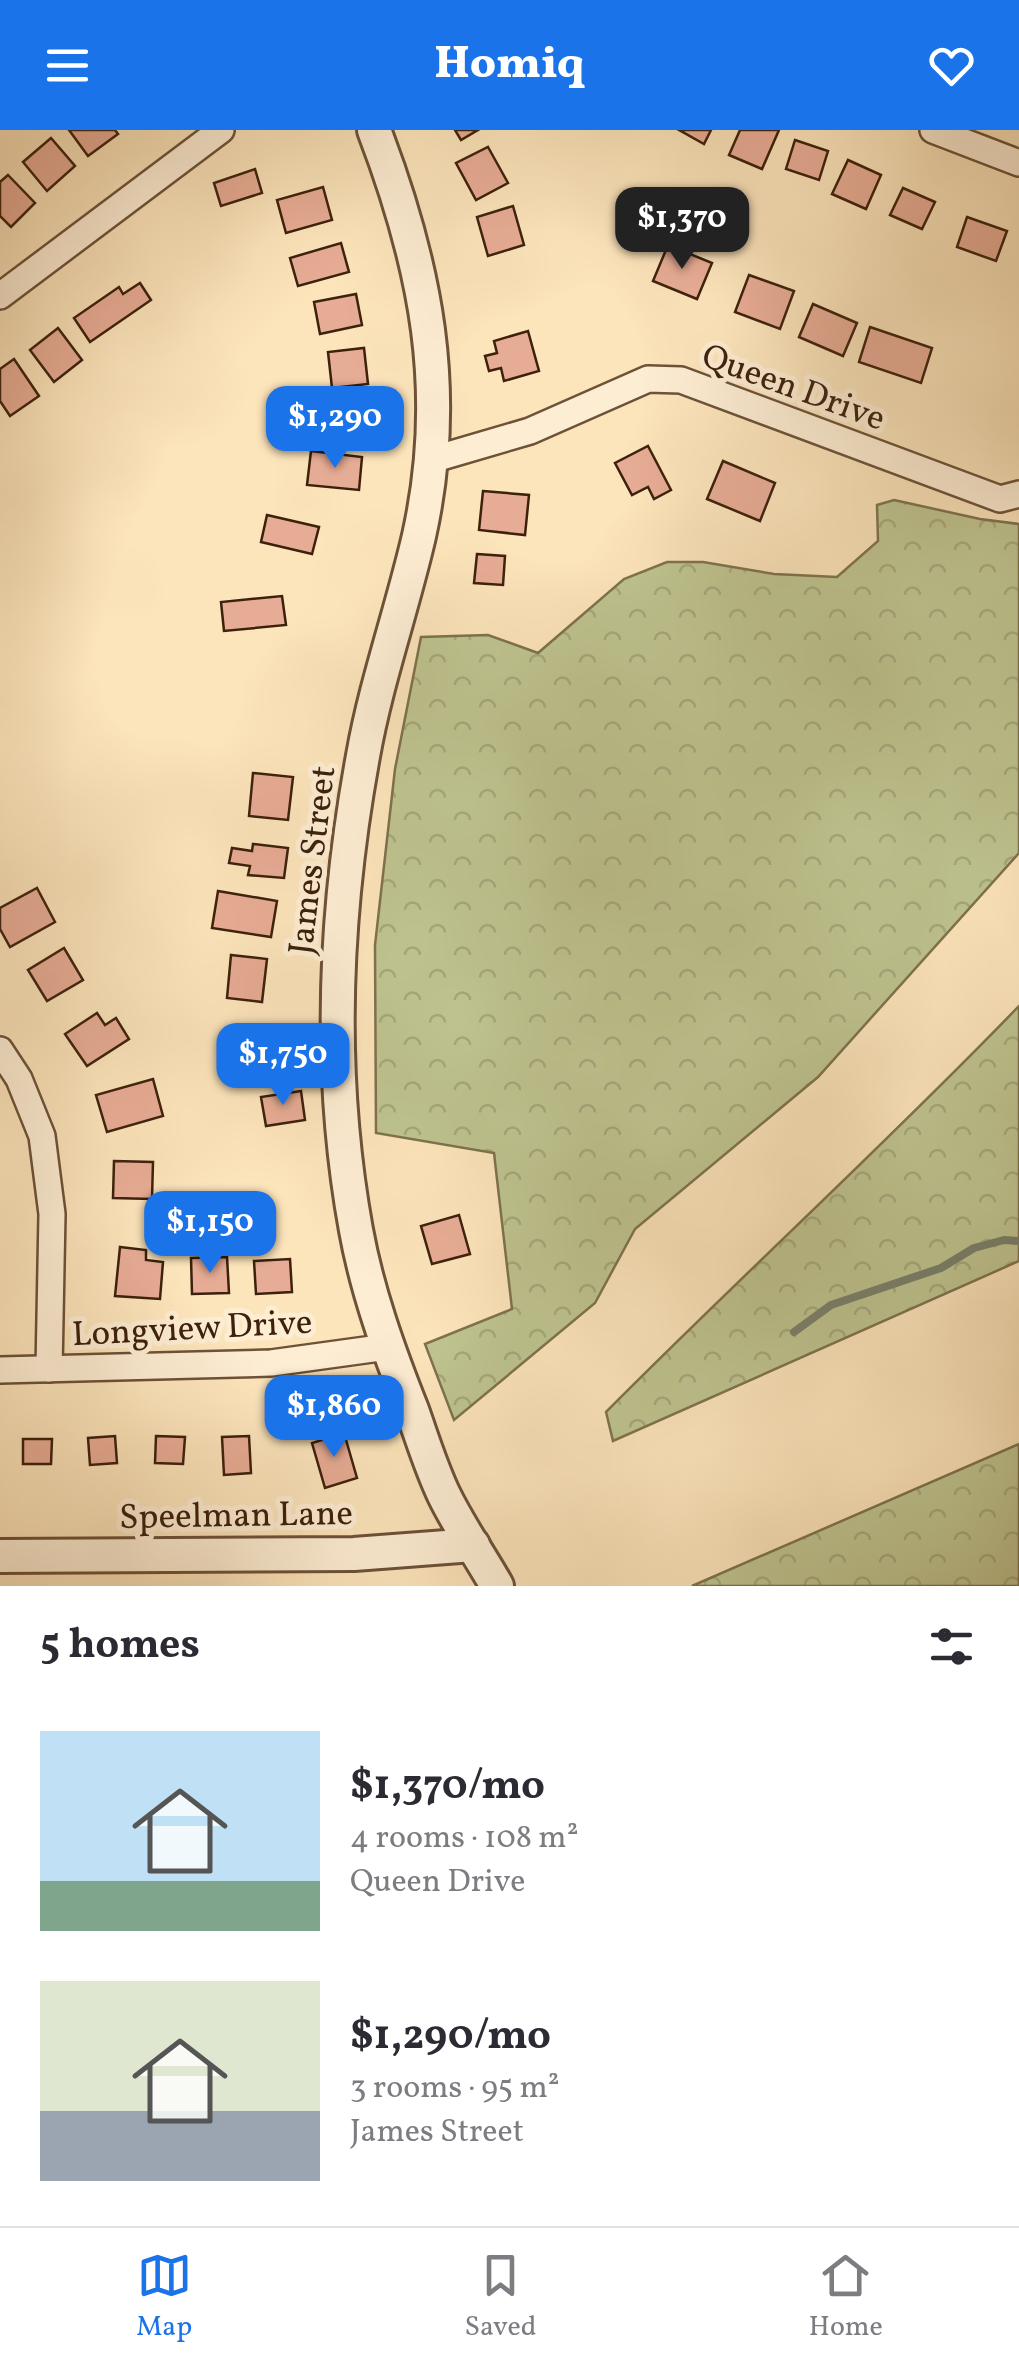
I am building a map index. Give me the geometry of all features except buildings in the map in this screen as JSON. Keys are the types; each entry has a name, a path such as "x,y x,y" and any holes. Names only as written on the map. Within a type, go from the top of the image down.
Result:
{"street":[{"path":"0,296 221,130"},
{"name":"James Street","path":"374,130 403,205 420,271 432,349 431,460 419,534 363,753 340,902 338,1107 356,1232 388,1347 444,1494 498,1586"},
{"path":"933,130 1019,163"},
{"name":"Queen Drive","path":"431,460 530,431 648,378 681,380 1000,499 1019,494"},
{"path":"0,1050 19,1079 42,1136 52,1214 49,1369"},
{"name":"Longview Drive","path":"0,1370 270,1364 388,1347"},
{"name":"Speelman Lane","path":"0,1556 354,1554 473,1545"}],"green space":[{"path":"894,500 1019,524 1019,853 818,1077 635,1229 595,1303 454,1420 425,1344 512,1309 494,1153 376,1133 375,945 395,769 421,637 488,635 538,653 624,579 667,562 703,562 774,574 837,577 878,541 877,505"},
{"path":"1019,1006 1019,1261 613,1441 606,1412"},
{"path":"1019,1444 1019,1586 692,1586"}],"waterway":[{"path":"794,1332 831,1305 941,1268 974,1248 1004,1240 1019,1241"}]}
